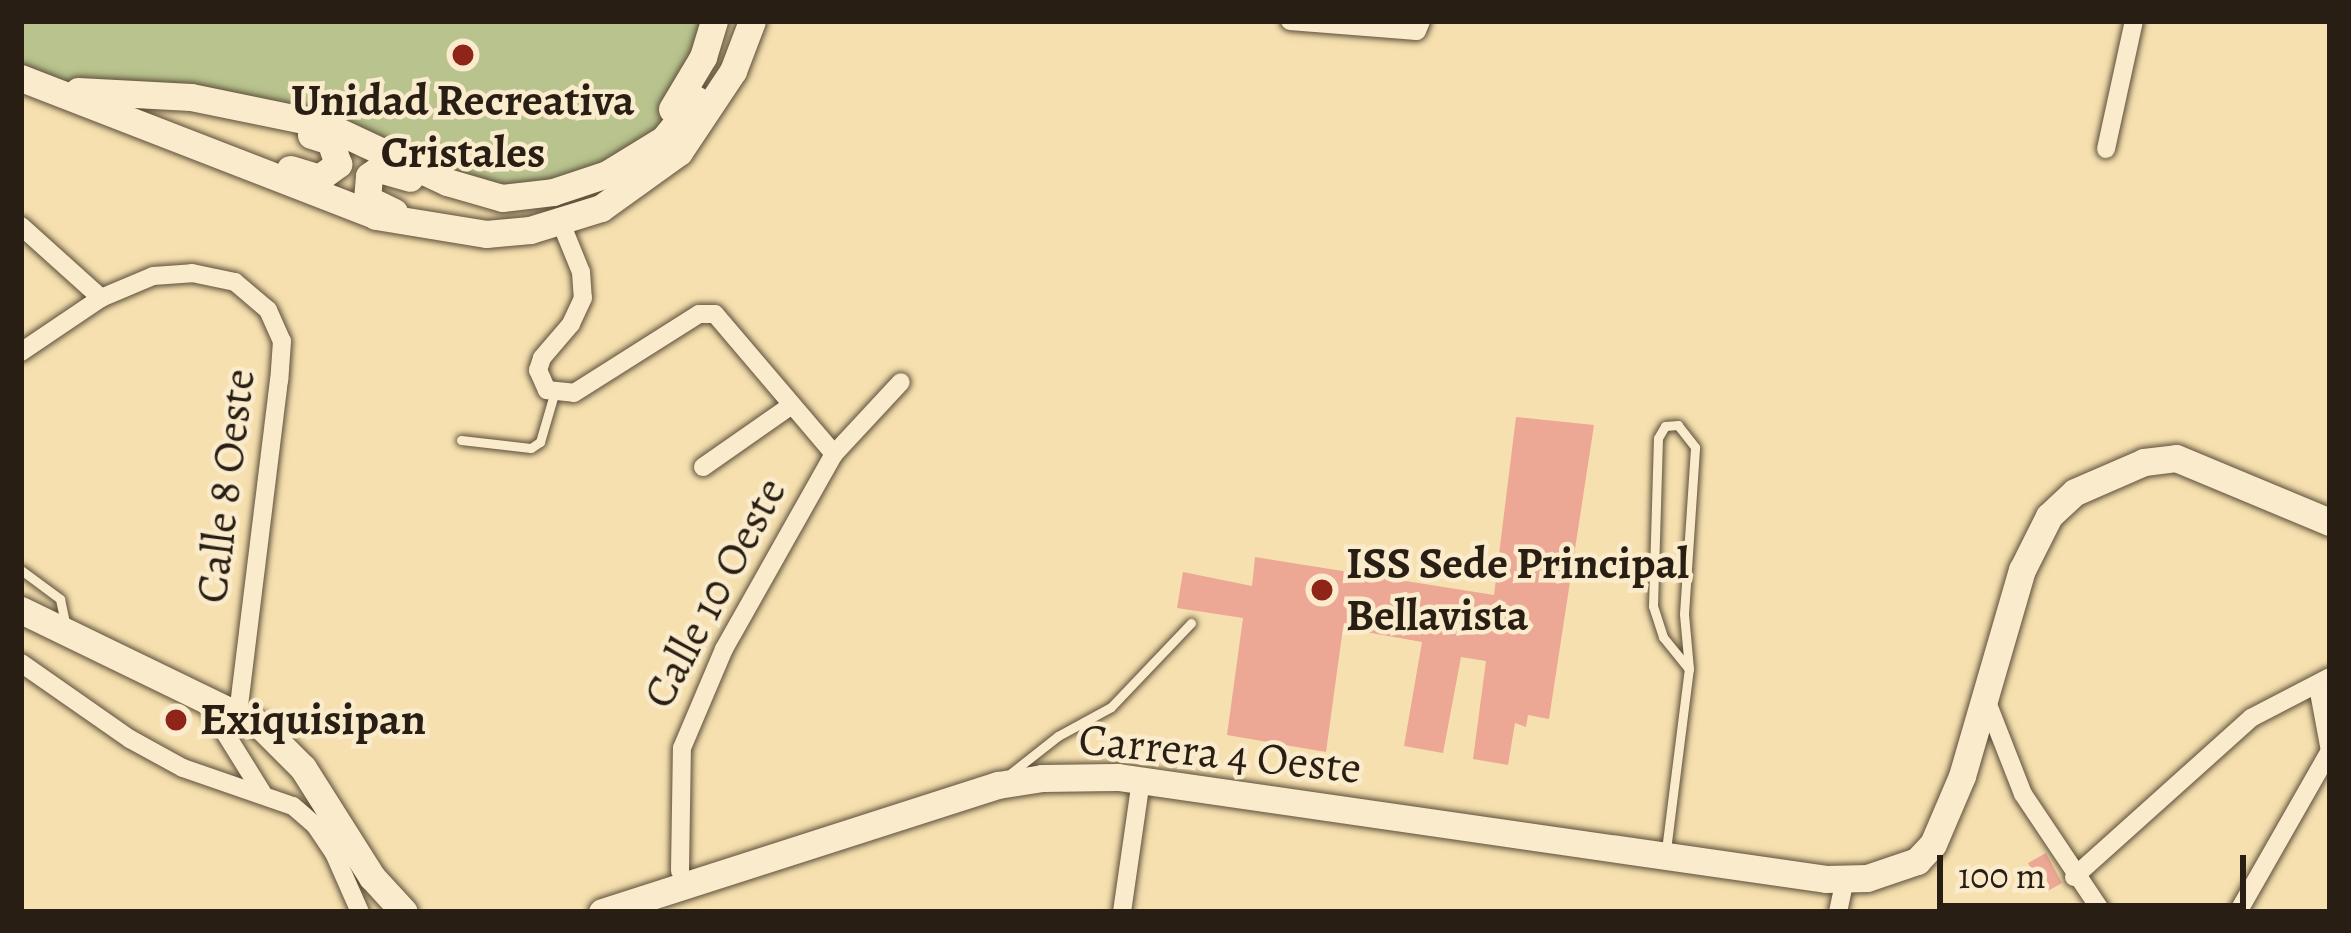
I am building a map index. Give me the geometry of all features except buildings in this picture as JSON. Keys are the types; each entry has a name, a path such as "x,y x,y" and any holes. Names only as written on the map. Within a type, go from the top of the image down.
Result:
{"street":[{"path":"627,163 685,91 714,21"},
{"path":"462,232 377,206 368,199 368,176 392,170 444,192 491,196 554,192 627,163 664,139 686,111 736,21"},
{"path":"30,81 376,216 486,234 561,223 620,198 679,152 723,88 752,21"},
{"path":"1290,21 1419,26"},
{"path":"2106,149 2134,21"},
{"path":"30,81 124,97 191,98 323,124 561,223 584,290 580,310 538,370 541,382 554,394 574,393 699,314 715,314 834,454"},
{"path":"182,142 319,178 338,164 330,141 191,98"},
{"path":"21,226 101,298"},
{"name":"Calle 8 Oeste","path":"21,352 101,298 153,276 192,273 235,282 268,310 282,341 238,712"},
{"name":"Calle 10 Oeste","path":"680,871 677,803 682,748 724,649 834,454 901,382"},
{"path":"703,467 792,405"},
{"path":"1838,912 1845,880 1917,861 1933,844 1950,811 2003,622 2049,516 2102,478 2176,458 2330,522"},
{"path":"21,610 238,712 303,768 372,877 404,912"},
{"path":"21,663 130,739 183,768 293,806 315,826 360,912"},
{"path":"2074,877 2251,718 2324,682 2330,751 2237,912"},
{"path":"202,696 262,792"},
{"path":"1985,697 2024,794 2074,877 2102,912"},
{"name":"Carrera 4 Oeste","path":"605,912 998,785 1042,778 1141,780 1845,880"},
{"path":"1122,912 1141,780"}],"lane":[{"path":"461,440 531,448 540,442 554,394"},
{"path":"1666,855 1689,669 1684,614 1695,447 1678,424 1665,426 1658,438 1653,606 1663,637 1689,669"},
{"path":"21,570 60,599 65,629"},
{"path":"998,785 1058,736 1111,707 1191,623"}],"green space":[{"path":"21,21 714,21 656,132 627,163 502,198 323,124 21,78"}],"place":[{"name":"Unidad Recreativa Cristales","path":"463,55"},
{"name":"ISS Sede Principal Bellavista","path":"1322,590"},
{"name":"Exiquisipan","path":"176,720"}]}
